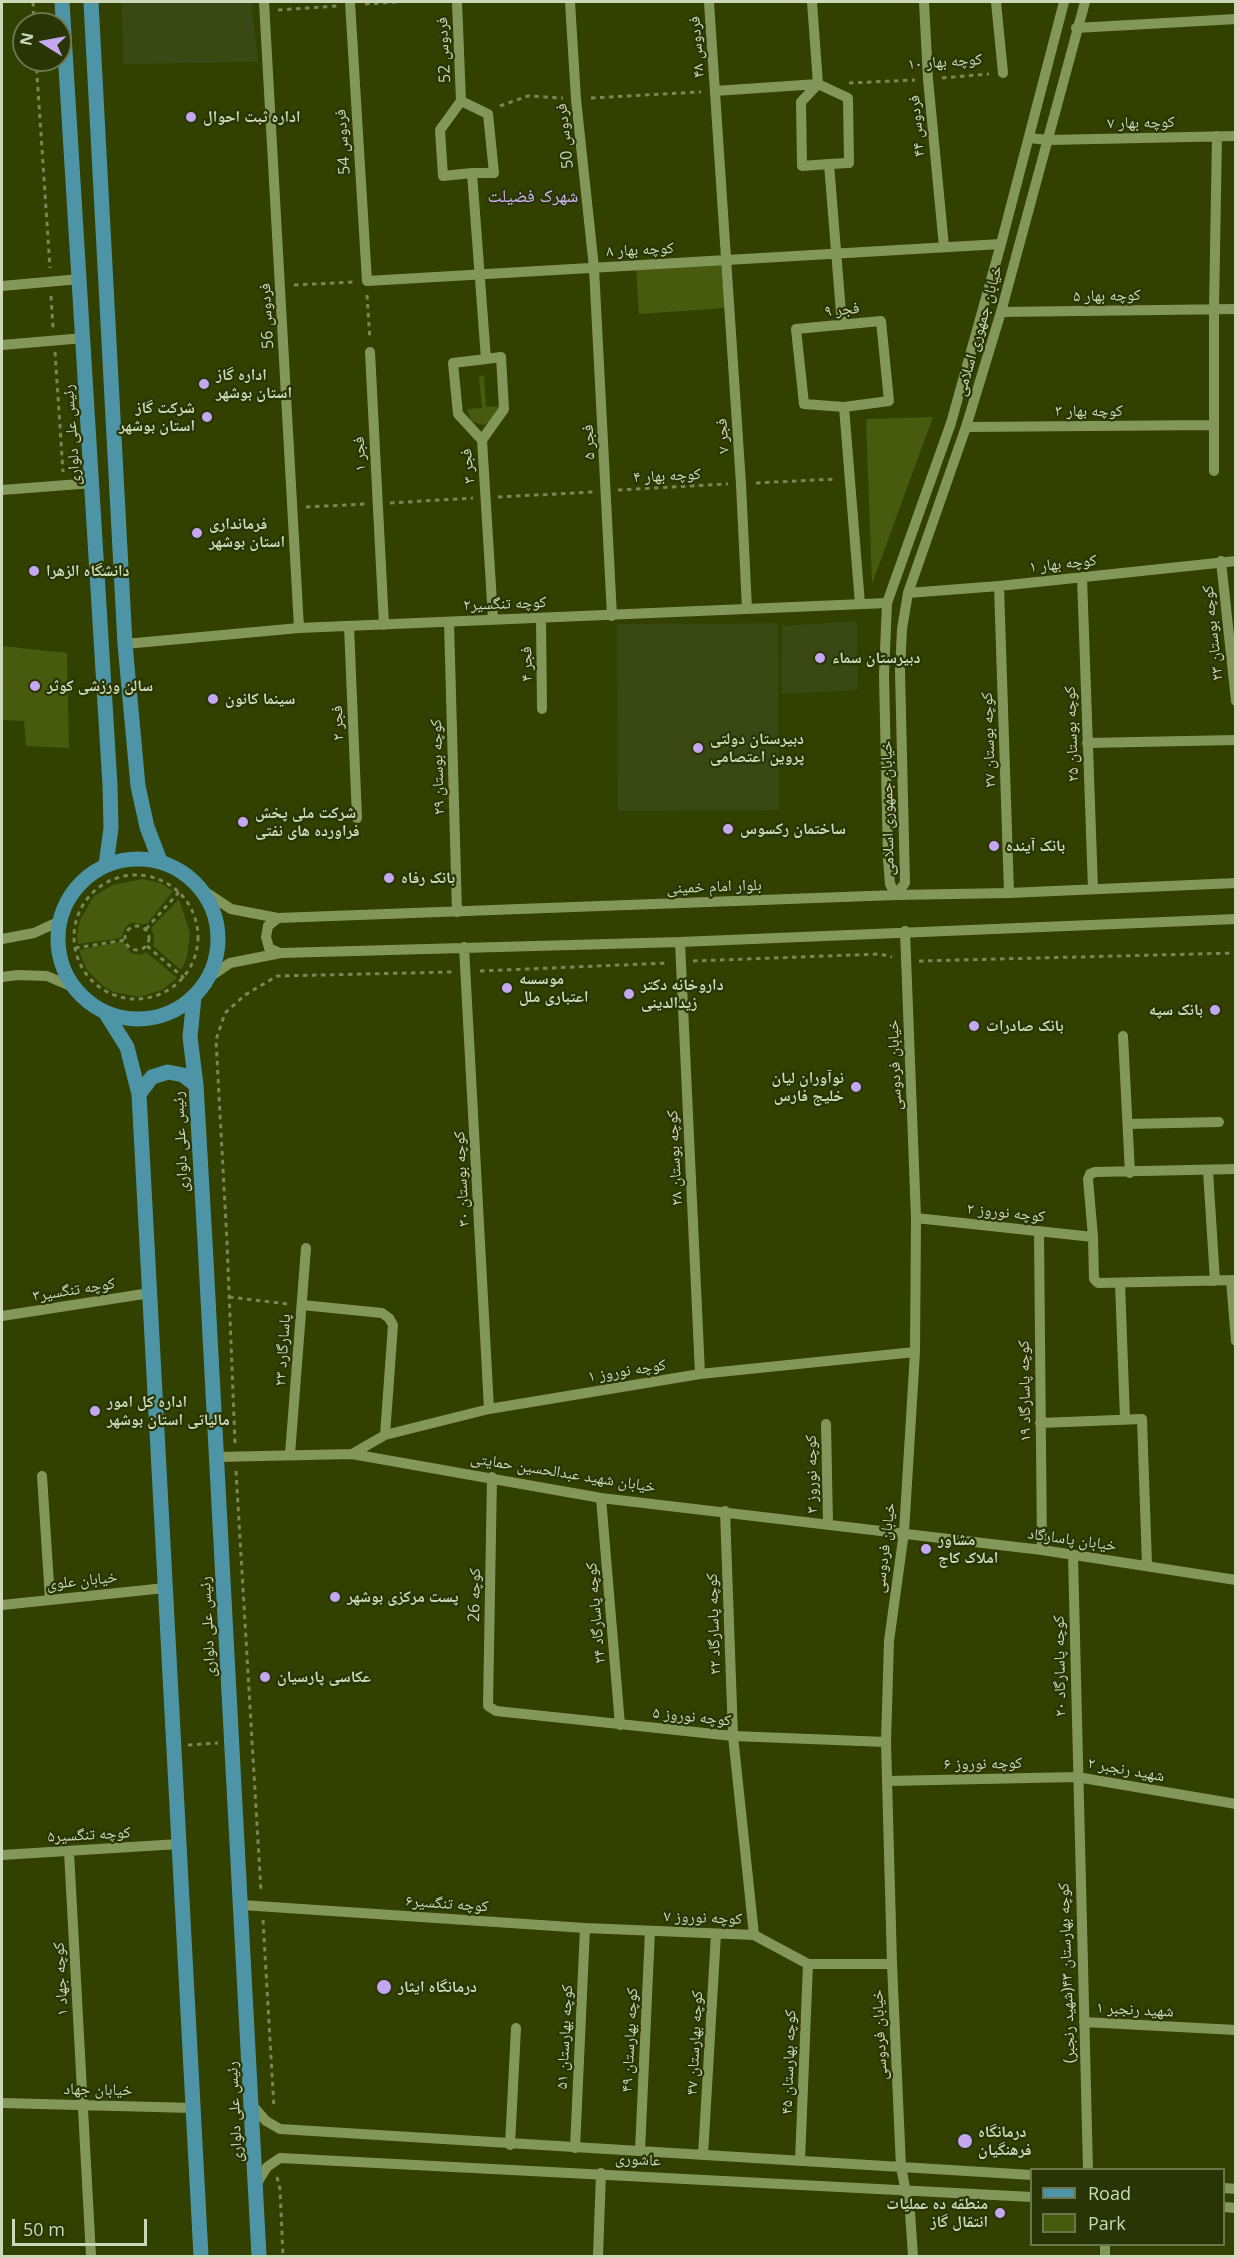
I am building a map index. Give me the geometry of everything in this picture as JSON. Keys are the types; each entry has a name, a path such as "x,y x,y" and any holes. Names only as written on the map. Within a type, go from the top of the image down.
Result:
{"main road":[{"name":"رئیس علی دلواری","path":"62,2 111,784 111,828 106,865"},
{"path":"91,2 125,644 138,786 147,827 160,861"},
{"path":"111,784 122,795 135,792 138,786"},
{"path":"132,859 160,861 184,873 201,889 213,909 218,932 216,956 208,978 194,996 172,1012 147,1019 120,1017 91,1005 75,988 63,968 58,944 60,921 69,899 83,880 106,865 132,859"},
{"name":"رئیس علی دلواری","path":"194,996 190,1037 196,1085 253,2106 259,2256"},
{"path":"105,1012 126,1047 139,1094 201,2256"},
{"path":"139,1094 152,1077 168,1072 183,1075 196,1085"}],"street":[{"name":"فردوس 52","path":"457,2 461,101 440,130 443,176 472,174"},
{"name":"فردوس 50","path":"570,2 576,99 594,268"},
{"name":"فردوس ۴۸","path":"709,2 726,260"},
{"path":"715,91 818,84 848,98 849,163 802,166 801,102 818,84 812,2"},
{"name":"فردوس ۴۴","path":"924,2 928,79 944,247"},
{"name":"کوچه بهار ۱۰","path":"996,2 1003,73"},
{"name":"خیابان جمهوری اسلامی","path":"1064,2 1001,244 951,423 887,603 884,675 888,859 890,884 896,896 904,884 900,671 902,629 908,593 966,427 1001,312 1076,28 1085,2"},
{"name":"فردوس 54","path":"350,3 367,281"},
{"name":"فردوس 56","path":"264,6 299,628"},
{"path":"1076,28 1236,19"},
{"path":"461,101 489,114 494,173 472,174 486,359 501,357 504,409 482,440"},
{"path":"1214,471 1216,136"},
{"name":"کوچه بهار ۷","path":"1029,138 1048,140 1236,136"},
{"path":"829,164 842,325"},
{"name":"کوچه بهار ۸","path":"367,281 1001,244"},
{"name":"فجر ۷","path":"726,260 747,609"},
{"name":"فجر ۵","path":"594,268 612,615"},
{"path":"2,286 80,279"},
{"name":"کوچه بهار ۵","path":"1001,312 1236,309"},
{"name":"فجر ۹","path":"881,321 888,401 844,407 804,404 796,329 881,321"},
{"path":"2,345 84,338"},
{"name":"فجر ۱","path":"370,352 384,625"},
{"name":"فجر ۳","path":"486,359 453,363 458,414 482,440 493,620"},
{"path":"844,407 860,604"},
{"name":"کوچه بهار ۳","path":"966,427 1213,425"},
{"path":"2,490 93,483"},
{"name":"کوچه بوستان ۲۳","path":"1221,561 1232,642 1236,701"},
{"name":"کوچه بهار ۱","path":"908,593 999,586 1236,561"},
{"name":"کوچه بوستان ۲۵","path":"1082,577 1093,889"},
{"name":"کوچه بوستان ۲۷","path":"999,586 1009,893"},
{"name":"کوچه تنگسیر۲","path":"125,644 299,628 887,603"},
{"name":"فجر ۴","path":"541,618 542,709"},
{"name":"کوچه بوستان ۲۹","path":"449,622 457,912"},
{"name":"فجر ۲","path":"349,626 357,818"},
{"path":"1087,743 1236,740"},
{"path":"888,859 899,862 903,859"},
{"name":"بلوار امام خمینی","path":"201,889 231,909 278,918 1236,883"},
{"path":"278,918 268,926 266,937 269,948 281,953"},
{"path":"208,978 230,963 281,953 680,942 1236,919"},
{"path":"2,939 34,933 60,921"},
{"name":"خیابان فردوسی","path":"905,932 916,1218 915,1352 904,1532 889,1641 886,1742 892,1964 901,2167 907,2190 913,2256"},
{"name":"کوچه بوستان ۲۸","path":"680,942 700,1374"},
{"name":"کوچه بوستان ۳۰","path":"464,947 489,1409"},
{"path":"2,977 47,976 75,988"},
{"path":"1123,1036 1130,1173"},
{"path":"1128,1124 1219,1122"},
{"path":"1236,1170 1095,1172 1090,1174 1088,1179 1094,1279 1101,1284 1233,1280 1236,1341"},
{"path":"1208,1171 1215,1281"},
{"name":"کوچه نوروز ۲","path":"916,1218 1093,1237"},
{"name":"کوچه پاسارگاد ۱۹","path":"1039,1231 1042,1550"},
{"name":"پاسارگارد ۲۳","path":"290,1454 306,1248"},
{"path":"1120,1283 1125,1419"},
{"name":"کوچه تنگسیر۳","path":"2,1316 150,1293"},
{"path":"302,1305 382,1313 393,1325 385,1435"},
{"name":"کوچه نوروز ۱","path":"352,1454 385,1435 489,1409 700,1374 915,1352"},
{"path":"1041,1423 1140,1418 1143,1421 1147,1566"},
{"name":"کوچه نوروز ۳","path":"826,1424 828,1523"},
{"name":"خیابان شهید عبدالحسین حمایتی","path":"217,1457 352,1454 601,1498 904,1532"},
{"path":"42,1476 50,1599"},
{"name":"کوچه 26","path":"492,1477 488,1706 496,1711"},
{"name":"کوچه پاسارگاد ۲۴","path":"601,1498 620,1725"},
{"name":"کوچه پاسارگاد ۲۲","path":"725,1511 733,1736 754,1935"},
{"name":"خیابان پاسارگاد","path":"904,1532 1042,1550 1236,1580"},
{"name":"کوچه پاسارگاد ۲۰","path":"1073,1555 1077,1777"},
{"name":"خیابان علوی","path":"2,1605 165,1588"},
{"name":"کوچه نوروز ۵","path":"496,1711 733,1736 886,1742"},
{"name":"کوچه نوروز ۶","path":"888,1780 1077,1777"},
{"name":"شهید رنجبر ۲","path":"1077,1777 1236,1804"},
{"name":"کوچه بهارستان ۴۳(شهید رنجبر)","path":"1077,1777 1088,2168"},
{"name":"کوچه تنگسیر۵","path":"2,1855 179,1844"},
{"name":"کوچه جهاد ۱","path":"69,1852 91,2256"},
{"name":"کوچه تنگسیر۶","path":"242,1905 650,1931"},
{"name":"کوچه بهارستان ۵۱","path":"575,2148 585,1928"},
{"name":"کوچه نوروز ۷","path":"650,1931 754,1935 808,1964 892,1964"},
{"name":"کوچه بهارستان ۴۹","path":"640,2151 650,1931"},
{"name":"کوچه بهارستان ۴۷","path":"704,2155 716,1934"},
{"name":"کوچه بهارستان ۴۵","path":"800,2161 808,1964"},
{"name":"شهید رنجبر ۱","path":"1084,2022 1236,2030"},
{"path":"510,2145 516,2028"},
{"name":"خیابان جهاد","path":"2,2103 193,2108"},
{"path":"253,2106 266,2121 274,2126"},
{"name":"عاشوری","path":"274,2126 280,2129 510,2145 1030,2175"},
{"name":"عاشوری","path":"275,2161 280,2158 601,2173 1030,2197"},
{"path":"256,2186 267,2167 275,2161"},
{"path":"598,2256 601,2173"}],"path":[{"path":"264,6 397,2"},
{"name":"کوچه بهار ۱۰","path":"818,84 1003,73"},
{"path":"489,114 502,103 528,96 576,99 715,91"},
{"path":"280,286 367,281 370,352"},
{"name":"کوچه بهار ۴","path":"486,497 849,478"},
{"path":"127,875 148,876 167,883 179,892 192,909 198,930 197,952 184,978 166,992 153,998 138,1000 123,999 107,992 90,980 79,962 74,932 80,911 91,894 108,882 127,875"},
{"path":"146,929 179,892"},
{"path":"138,926 146,929 150,936 147,946 142,950 134,950 125,940 125,935 130,928 138,926"},
{"path":"75,948 125,940"},
{"path":"147,946 184,978"},
{"path":"274,2126 236,1456 216,1040 225,1013 245,995 277,976 466,971 880,954 906,962 1236,953"},
{"path":"230,1297 302,1305"},
{"path":"174,1745 252,1741"},
{"path":"275,2161 280,2189 283,2256"}],"shaded area":[{"path":"122,2 251,2 258,62 123,64"},
{"name":"دبیرستان سماء","path":"857,621 858,690 782,694 782,626"},
{"name":"دبیرستان دولتی پروین اعتصامی","path":"778,623 779,810 618,811 617,624"}],"green space":[{"path":"721,263 725,308 639,314 636,269"},
{"path":"484,375 486,407 499,406 499,409 488,424 482,425 471,421 467,409 482,408 479,376"},
{"path":"933,417 872,584 866,419"},
{"name":"سالن ورزشی کوثر","path":"2,646 67,653 69,748 26,746 24,721 2,720"},
{"path":"143,879 160,883 173,891 147,924 130,923 121,938 78,944 80,920 94,896 113,885"},
{"path":"179,899 190,933 187,957 181,970 153,946 154,936 151,928"},
{"path":"123,941 131,953 141,955 146,952 177,978 162,990 140,997 113,992 102,985 86,969 79,950"}],"place":[{"name":"اداره ثبت احوال","path":"191,117"},
{"name":"اداره گاز استان بوشهر","path":"204,384"},
{"name":"شرکت گاز استان بوشهر","path":"207,417"},
{"name":"فرمانداری استان بوشهر","path":"197,533"},
{"name":"دانشگاه الزهرا","path":"34,571"},
{"name":"دبیرستان سماء","path":"820,658"},
{"name":"سالن ورزشی کوثر","path":"35,686"},
{"name":"سینما کانون","path":"213,699"},
{"name":"دبیرستان دولتی پروین اعتصامی","path":"698,748"},
{"name":"شرکت ملی پخش فراورده های نفتی","path":"243,822"},
{"name":"ساختمان رکسوس","path":"728,829"},
{"name":"بانک آینده","path":"994,846"},
{"name":"بانک رفاه","path":"389,878"},
{"name":"موسسه اعتباری ملل","path":"507,988"},
{"name":"داروخانه دکتر زیدالدینی","path":"629,994"},
{"name":"بانک سپه","path":"1215,1010"},
{"name":"بانک صادرات","path":"974,1026"},
{"name":"نوآوران لیان خلیج فارس","path":"856,1087"},
{"name":"اداره کل امور مالیاتی استان بوشهر","path":"95,1411"},
{"name":"مشاور املاک کاج","path":"926,1549"},
{"name":"پست مرکزی بوشهر","path":"335,1597"},
{"name":"عکاسی پارسیان","path":"265,1677"},
{"name":"درمانگاه ایثار","path":"384,1987"},
{"name":"درمانگاه فرهنگیان","path":"965,2141"},
{"name":"منطقه ده عملیات انتقال گاز","path":"1000,2213"}],"district":[{"name":"شهرک فضیلت","path":"533,197"}]}
